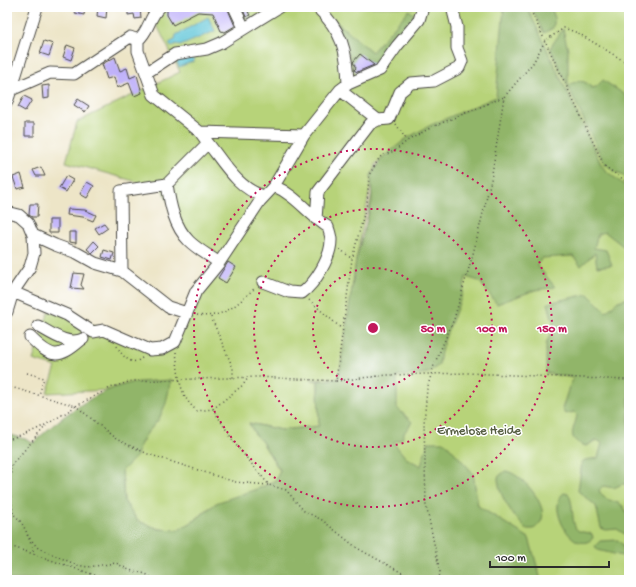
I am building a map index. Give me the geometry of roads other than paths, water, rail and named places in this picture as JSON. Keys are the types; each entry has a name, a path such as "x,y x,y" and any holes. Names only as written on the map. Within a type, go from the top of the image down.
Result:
{"lane":[{"path":"7,102 10,85 37,7"},
{"path":"234,7 244,28"},
{"path":"146,73 175,54 207,48 232,38 244,28 279,7"},
{"path":"318,7 330,19 340,34 346,56 344,87 378,120"},
{"path":"30,337 43,351 54,355 63,354 93,332 104,330 150,350 162,350 175,342 196,291 219,263 264,196 274,186 304,135 344,87 380,70 397,46 419,20 423,7"},
{"path":"316,219 318,192 370,124 378,120 389,119 400,92 411,83 434,81 459,68 462,61 457,48 457,27 452,7"},
{"path":"138,40 143,37 154,9"},
{"path":"10,85 50,73 74,74 130,37 138,40"},
{"path":"138,40 138,51 154,95 200,132 246,187 256,194 264,196"},
{"path":"200,132 304,135"},
{"path":"122,271 121,191 167,184 208,143"},
{"path":"167,184 171,209 189,241 219,263"},
{"path":"263,282 289,292 302,293 313,284 325,262 331,240 328,227 316,219 288,192 274,186"},
{"path":"7,212 19,215 28,223 33,235 34,253 30,267 13,292 7,312"},
{"path":"33,235 77,253 95,263 122,271 168,307 187,314"},
{"path":"13,292 67,315 93,332"},
{"path":"38,326 61,338 75,342 81,340"}],"water":[{"path":"208,17 215,31 180,46 176,44 171,47 169,43 175,40 176,35"},
{"path":"191,52 194,61 179,67 176,59"}],"park label":[{"name":"Ermelose Heide","path":"479,431"}]}
